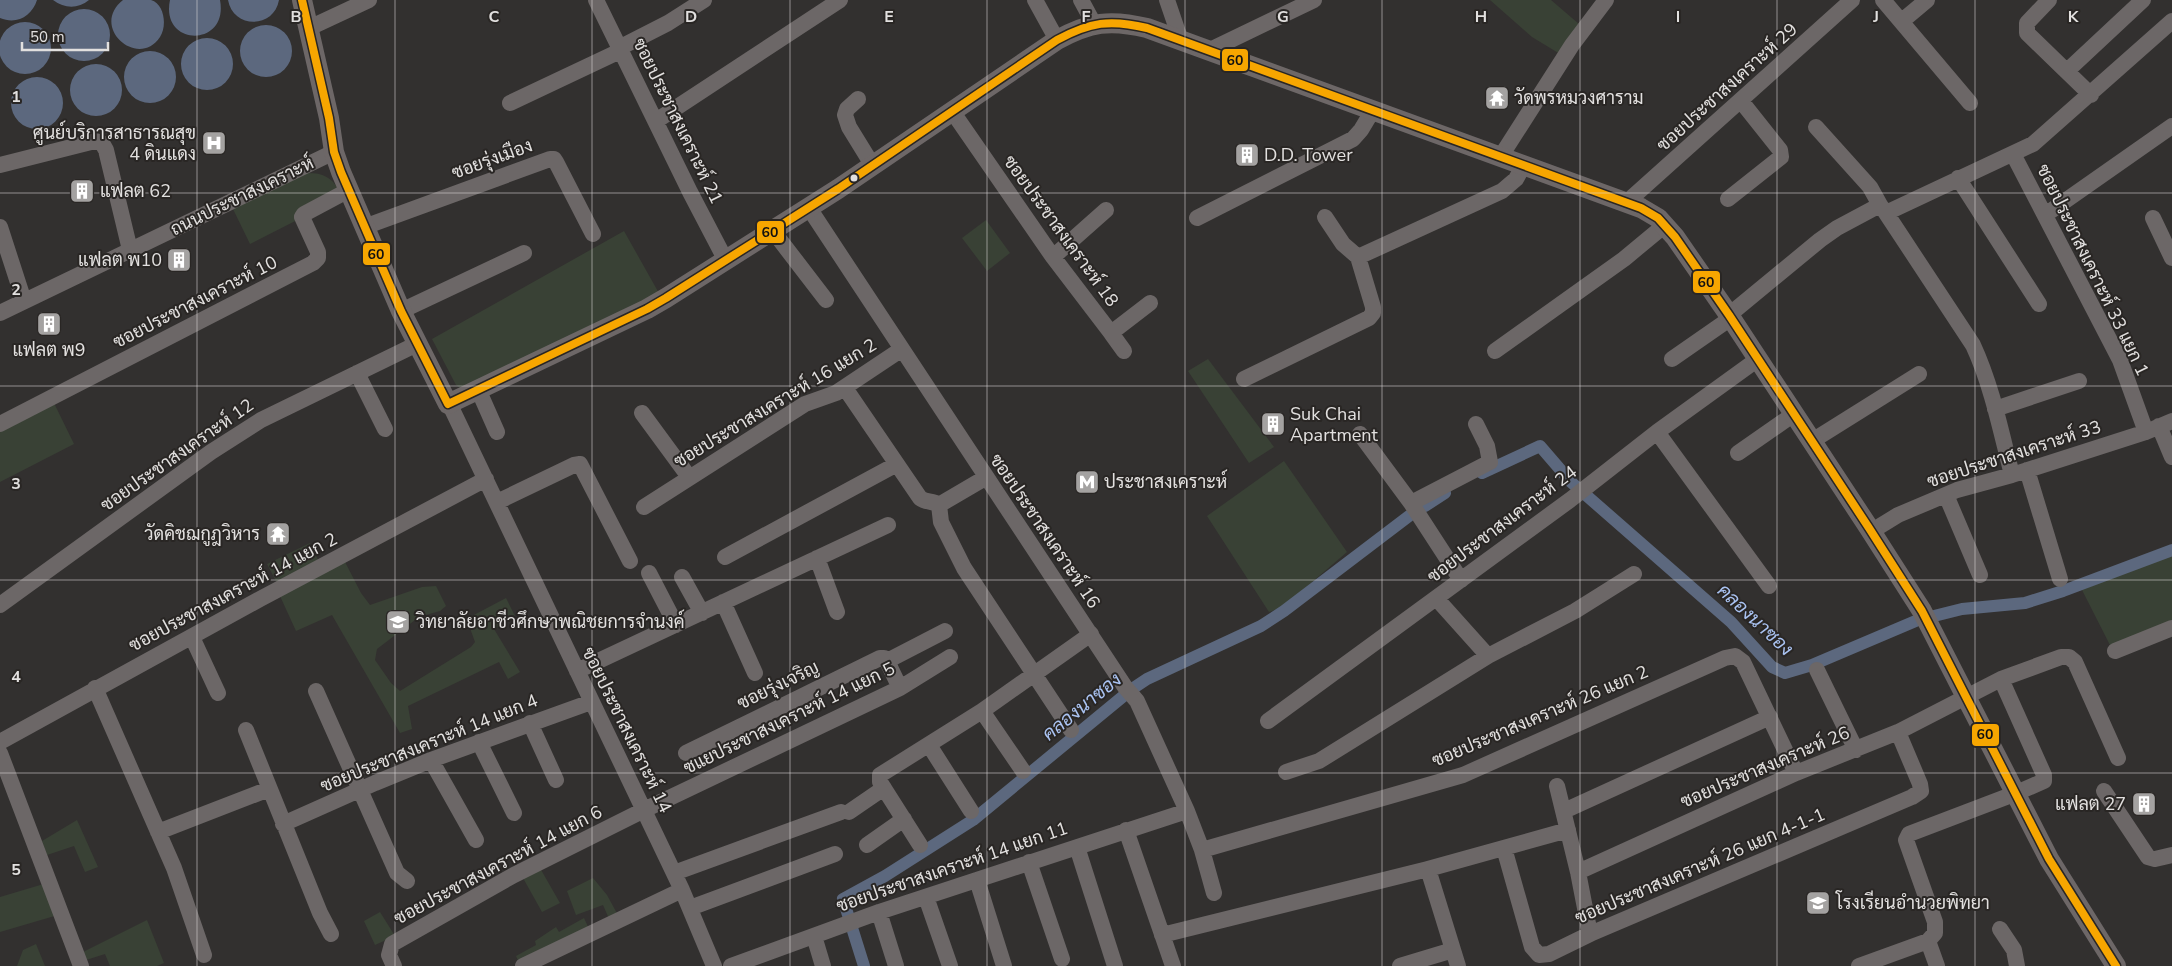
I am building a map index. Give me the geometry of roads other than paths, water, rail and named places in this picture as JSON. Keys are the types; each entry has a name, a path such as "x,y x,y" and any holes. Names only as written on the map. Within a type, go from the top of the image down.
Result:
{"main road":[{"path":"292,0 304,29"},
{"path":"302,0 304,29 320,129 334,152"},
{"path":"450,403 647,309 809,208 1057,40 1094,24 1114,22 1131,24 1627,202 1650,212 1665,225 1758,359 1872,531 1925,617 2014,794 2064,884 2116,966"},
{"name":"ถนนประชาสงเคราะห์","path":"334,152 401,311 448,404 450,403"}],"street":[{"path":"304,29 369,0"},
{"name":"ซอยประชาสงเคราะห์ 21","path":"596,0 725,259"},
{"path":"510,103 668,23 704,0"},
{"path":"656,121 840,0"},
{"path":"1035,0 1057,40"},
{"path":"1081,0 1094,24"},
{"path":"1167,0 1181,41"},
{"path":"1208,51 1314,0"},
{"path":"1502,156 1572,45 1606,0"},
{"name":"ซอยประชาสงเคราะห์ 29","path":"1627,202 1852,0"},
{"path":"1883,0 1970,103"},
{"path":"1902,21 1927,0"},
{"path":"2049,0 2027,23 2027,33 2068,70 2091,95"},
{"path":"2068,70 2143,0"},
{"path":"1672,359 1730,317 1820,240 1837,228 1958,178 2033,144 2091,95 2172,21"},
{"path":"858,99 847,109 845,115 849,127 873,166"},
{"path":"1728,199 1781,157 1780,150 1741,101"},
{"path":"1197,218 1353,139 1373,110"},
{"name":"ซอยประชาสงเคราะห์ 18","path":"952,111 1053,258 1111,333 1150,303"},
{"path":"2045,214 2172,126"},
{"path":"1816,127 1870,186 1883,209 1973,345 1980,359 1996,409 2060,579"},
{"path":"0,165 96,140 102,143 106,150 130,250"},
{"name":"ถนนประชาสงเคราะห์","path":"0,313 334,152"},
{"name":"ซอยประชาสงเคราะห์ 33 แยก 1","path":"2013,154 2120,360 2159,426 2172,457"},
{"name":"ซอยรุ่งเมือง","path":"364,227 554,159 593,234"},
{"path":"1358,257 1502,191 1516,179 1524,165"},
{"path":"1958,178 2039,304"},
{"name":"ซอยประชาสงเคราะห์ 10","path":"0,424 313,263 318,258 318,252 302,217 304,214 349,190"},
{"name":"ซอยประชาสงเคราะห์ 16","path":"809,208 985,478 1091,634 1124,687 1137,701 1187,811 1202,850 1214,893"},
{"path":"1053,258 1106,210"},
{"path":"1244,379 1369,318 1373,313 1373,307 1358,257 1343,244 1324,217"},
{"path":"2153,218 2172,258"},
{"path":"1495,351 1624,259 1665,225"},
{"path":"0,227 24,301"},
{"path":"774,230 826,300"},
{"path":"401,311 524,253"},
{"path":"1111,333 1124,350"},
{"name":"ซอยประชาสงเคราะห์ 12","path":"0,605 228,441 261,420 417,344"},
{"name":"ซอยประชาสงเคราะห์ 16 แยก 2","path":"644,508 804,404 845,388 902,349"},
{"name":"ซอยประชาสงเคราะห์ 24","path":"1268,720 1570,500 1657,432 1758,359"},
{"path":"357,373 385,429"},
{"path":"1812,441 1919,374"},
{"path":"1996,409 2079,381"},
{"path":"845,388 920,498 923,501 932,501 939,505"},
{"path":"478,389 497,432"},
{"name":"ซอยประชาสงเคราะห์ 14","path":"450,403 682,890 714,966"},
{"path":"642,413 689,477"},
{"path":"1738,453 1794,414"},
{"path":"1411,502 1490,462 1487,446 1476,424"},
{"name":"ซอยประชาสงเคราะห์ 33","path":"1872,531 1898,515 1946,495 2159,426"},
{"path":"1657,432 1769,586"},
{"path":"1360,434 1411,502 1461,580"},
{"path":"497,502 574,465 580,464 630,561"},
{"path":"726,558 897,464"},
{"path":"939,505 985,478"},
{"name":"ซอยประชาสงเคราะห์ 14 แยก 2","path":"0,742 260,598 486,479"},
{"path":"1946,495 1980,575"},
{"path":"939,505 941,522 964,568 1071,730"},
{"path":"577,671 888,524"},
{"path":"817,558 837,612"},
{"path":"649,573 676,625"},
{"path":"1286,772 1319,761 1488,656 1575,611 1634,574"},
{"path":"682,577 702,612"},
{"path":"1436,598 1488,656"},
{"path":"723,602 755,673"},
{"path":"2116,651 2172,628"},
{"name":"ซอยรุ่งเจริญ","path":"686,753 880,658 884,658 887,661 945,630"},
{"path":"920,845 878,779 880,775 982,711 1091,634"},
{"path":"192,637 218,693"},
{"name":"ซอยประชาสงเคราะห์ 26 แยก 2","path":"1202,850 1463,775 1725,658 1735,656 1743,662 1796,773"},
{"name":"ซอยประชาสงเคราะห์ 26","path":"1578,872 1796,773 1898,732 2002,679 2061,657 2070,656 2075,662 2118,758"},
{"name":"ซแยประชาสงเคราะห์ 14 แยก 5","path":"644,810 900,688 950,657"},
{"path":"887,661 900,688"},
{"path":"1817,670 1856,750"},
{"path":"1859,966 1928,940 1934,933 1935,922 1906,840 1909,834 2038,785 2044,781 2044,775 2002,679"},
{"path":"95,688 174,868 204,955"},
{"path":"316,691 397,873 407,881"},
{"name":"ซอยประชาสงเคราะห์ 14 แยก 4","path":"283,824 431,760 591,702"},
{"path":"982,711 1023,771"},
{"path":"1564,811 1770,717"},
{"path":"530,723 556,780"},
{"path":"246,730 320,913 331,934"},
{"name":"ซอยประชาสงเคราะห์ 26 แยก 4-1-1","path":"1504,848 1532,947 1539,955 1549,954 1590,934 1912,797 1921,791 1920,784 1898,732"},
{"path":"479,742 514,813"},
{"path":"929,746 971,811"},
{"path":"0,753 81,966"},
{"path":"431,760 476,840"},
{"path":"1557,786 1578,872 1590,934"},
{"path":"674,873 845,812 884,788"},
{"path":"158,832 269,789"},
{"path":"2104,791 2148,857 2155,859 2172,855"},
{"name":"ซอยประชาสงเคราะห์ 14 แยก 6","path":"394,966 389,955 392,944 514,875 644,810"},
{"name":"ซอยประชาสงเคราะห์ 14 แยก 11","path":"731,966 879,912 1187,811"},
{"path":"867,845 904,818"},
{"path":"1126,830 1173,966"},
{"path":"1162,935 1428,869 1568,830"},
{"path":"1077,846 1116,966"},
{"path":"690,908 835,854"},
{"path":"1029,862 1062,959"},
{"path":"1428,869 1458,966"},
{"path":"977,880 1004,966"},
{"path":"523,966 682,890"},
{"path":"926,897 950,966"},
{"path":"879,912 896,966"},
{"path":"2000,929 2014,950 2017,966"},
{"path":"814,936 823,966"},
{"path":"1928,940 1937,966"},
{"path":"1400,966 1453,950"}],"water":[{"path":"0,0 37,0 28,15 18,20 6,20 0,18"},
{"path":"53,0 89,0 71,7"},
{"path":"123,0 151,0 159,6 162,11 164,28 160,37 151,46 140,49 130,47 120,41 114,32 111,22 114,11"},
{"path":"170,0 220,0 220,16 215,27 205,33 195,36 184,33 175,27 170,15"},
{"path":"228,0 279,0 276,10 270,16 254,22 237,16 231,10"},
{"path":"79,9 89,9 103,16 110,30 110,40 103,54 89,61 79,61 69,57 62,50 58,40 58,30 62,20 69,13"},
{"path":"20,22 30,22 44,29 51,43 51,53 44,67 30,74 20,74 10,70 3,63 -1,53 -1,43 3,33 10,26"},
{"path":"261,25 271,25 285,32 292,46 292,56 285,70 271,77 261,77 251,73 244,66 240,56 240,46 244,36 251,29"},
{"path":"202,38 212,38 226,45 233,59 233,69 226,83 212,90 202,90 192,86 185,79 181,69 181,59 185,49 192,42"},
{"path":"145,51 155,51 169,58 176,72 176,82 169,96 155,103 145,103 135,99 128,92 124,82 124,72 128,62 135,55"},
{"path":"91,64 101,64 115,71 122,85 122,95 115,109 101,116 91,116 81,112 74,105 70,95 70,85 74,75 81,68"},
{"path":"32,77 42,77 56,84 63,98 63,108 56,122 42,129 32,129 22,125 15,118 11,108 11,98 15,88 22,81"}],"waterway":[{"name":"คลองนาซอง","path":"1482,473 1540,446 1571,482 1731,622 1772,667 1785,673 1812,665 1918,620 1962,609 2025,603 2063,591 2172,550"},
{"name":"คลองนาซอง","path":"1425,506 1445,493"},
{"name":"คลองนาซอง","path":"864,966 843,899 885,876 973,820 1132,689 1147,679 1261,626 1284,611 1409,516"}],"place":[{"name":"วัดพรหมวงศาราม","path":"1497,98"},
{"name":"ศูนย์บริการสาธารณสุข 4 ดินแดง","path":"214,143"},
{"name":"D.D. Tower","path":"1247,155"},
{"name":"แฟลต 62","path":"82,191"},
{"name":"แฟลต พ10","path":"179,260"},
{"name":"แฟลต พ9","path":"49,324"},
{"name":"Suk Chai Apartment","path":"1273,424"},
{"name":"ประชาสงเคราะห์","path":"1087,482"},
{"name":"วัดคิชฌกูฎวิหาร","path":"278,534"},
{"name":"วิทยาลัยอาชีวศึกษาพณิชยการจำนงค์","path":"398,622"},
{"name":"แฟลต 27","path":"2144,804"},
{"name":"โรงเรียนอำนวยพิทยา","path":"1818,903"}]}
